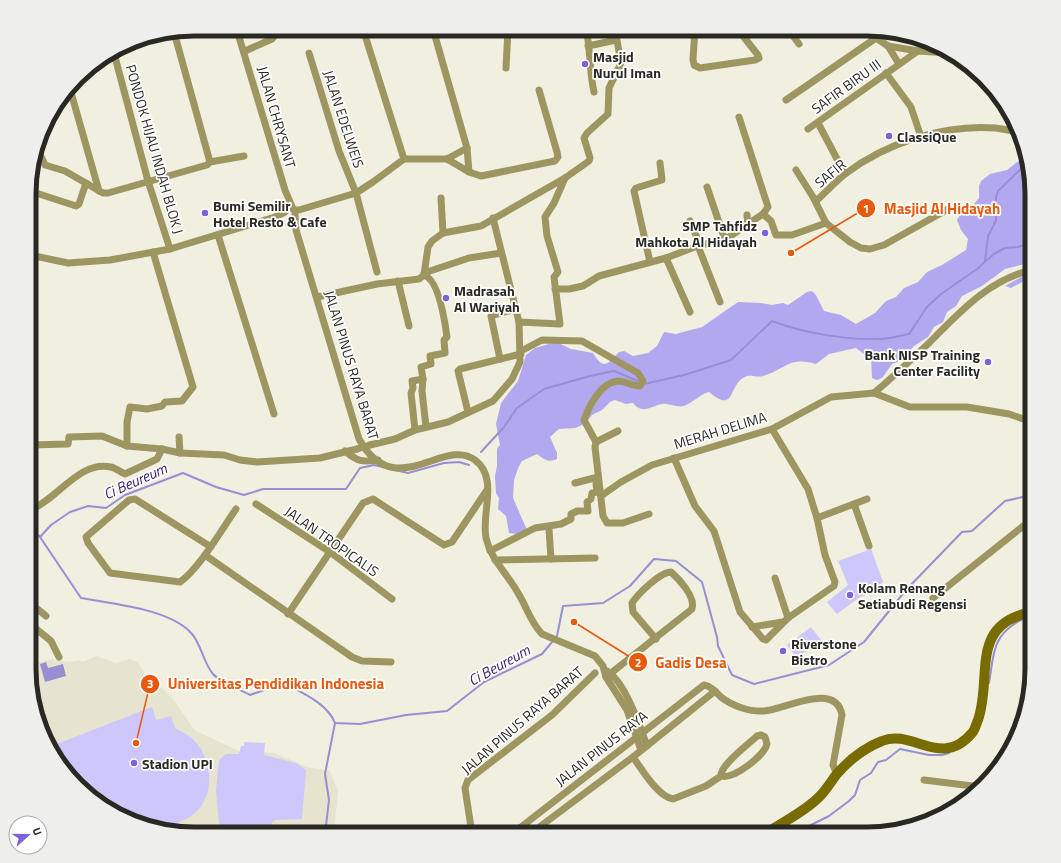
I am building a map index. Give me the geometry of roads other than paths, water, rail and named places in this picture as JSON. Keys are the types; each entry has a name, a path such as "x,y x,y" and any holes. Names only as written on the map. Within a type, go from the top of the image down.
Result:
{"main road":[{"path":"775,827 817,799 847,764 865,749 883,740 894,738 939,750 952,748 963,742 973,732 981,711 986,649 993,635 1002,624 1025,613"}],"street":[{"name":"JALAN CHRYSANT","path":"239,36 292,212"},
{"name":"JALAN CHRYSANT","path":"245,51 272,39 274,36"},
{"path":"365,36 404,159"},
{"path":"435,36 467,148 469,172"},
{"path":"506,68 508,36"},
{"path":"587,36 590,54 591,80 594,92"},
{"path":"424,274 428,247 432,241 443,233 481,226 565,178 589,161 590,158 584,138 609,110 609,88 621,63 616,36"},
{"path":"695,36 694,65 700,68 756,60 759,58 743,36"},
{"path":"793,36 799,44"},
{"path":"175,37 210,162"},
{"path":"786,100 876,38 888,46 938,52"},
{"path":"588,46 616,40"},
{"path":"888,46 899,64"},
{"name":"SAFIR BIRU III","path":"808,129 918,51"},
{"name":"JALAN EDELWEIS","path":"309,53 339,151 356,193 377,272"},
{"name":"PONDOK HIJAU INDAH BLOK J","path":"115,57 148,181 170,249"},
{"path":"886,73 911,107 921,137"},
{"path":"447,159 469,172 482,176 555,161 558,157 557,152 539,90"},
{"path":"72,95 99,191"},
{"path":"555,289 569,289 583,286 599,276 666,258 699,246 725,240 740,229 748,226 763,214 768,207 739,117"},
{"path":"818,123 845,174"},
{"name":"SAFIR","path":"950,208 884,245 870,249 860,248 826,223 816,201 845,174 883,151 921,137 972,128 997,128 1012,131"},
{"path":"36,255 68,263 110,260 170,249 356,193 374,182 404,159 447,159 467,148"},
{"path":"41,155 45,165 65,171 99,191 108,193 207,165 210,162 244,156"},
{"path":"650,262 634,192 637,188 662,180 660,163"},
{"path":"796,170 816,201"},
{"path":"519,322 560,324 554,277 558,272 547,236 545,217 554,204 565,178"},
{"path":"36,193 76,206 79,204 86,183"},
{"path":"707,187 725,240"},
{"path":"441,198 443,233"},
{"name":"JALAN PINUS RAYA BARAT","path":"292,212 296,230 359,439 366,451 378,460 393,468 407,469 446,456 466,456 474,459 482,468 488,488 484,522 490,551 518,592 530,620 542,634 573,645 595,656 607,674 647,746"},
{"path":"763,214 771,221 776,234 792,235 826,223"},
{"path":"747,215 748,226"},
{"path":"36,445 68,444 69,437 102,436 127,446 162,449 180,453 224,455 240,460 264,463 320,458 395,439 426,426 448,422 493,401 506,387 520,362 521,352 519,322 493,218"},
{"path":"690,221 720,302"},
{"path":"218,235 274,414"},
{"path":"127,446 127,422 130,407 147,409 162,406 165,402 182,401 193,387 153,252"},
{"path":"317,297 398,281 419,279 424,274 464,259 501,253"},
{"path":"666,258 690,312"},
{"path":"1025,273 996,283 961,310 898,372 874,393 910,407 967,407 1009,414 1025,420"},
{"path":"424,274 436,288 447,337 444,340 445,353 431,355 431,364 420,366 423,379 422,391 426,426"},
{"path":"398,281 409,326"},
{"path":"500,359 491,316 515,309"},
{"path":"468,412 458,371 460,369 521,352 542,340 582,341 638,372 641,383 617,381 603,388 598,394 584,420 596,442 597,492 592,493 591,499 587,502 588,511 577,511 571,514 571,519 561,524 535,528 490,551"},
{"path":"415,430 410,393 413,388 412,381 423,379"},
{"name":"MERAH DELIMA","path":"601,496 640,470 674,458 772,429 831,397 874,393"},
{"path":"674,458 695,506 714,531 740,612 766,640 786,620 835,584 825,555 817,518 808,488 772,429"},
{"path":"596,442 618,431"},
{"path":"179,437 180,453"},
{"path":"36,508 82,473 102,466 112,467 125,474 157,459 162,449"},
{"path":"345,451 353,458 362,462 378,460"},
{"path":"575,483 597,477"},
{"path":"597,477 603,516 607,523 623,523 649,514"},
{"path":"288,614 363,503 372,499 441,544 449,544 452,542 488,488"},
{"path":"211,546 135,499 129,500 86,537 106,570 115,574 180,582 205,555 211,546 236,508"},
{"path":"817,518 867,499"},
{"name":"JALAN TROPICALIS","path":"256,504 330,552 392,599"},
{"path":"854,504 869,546"},
{"path":"933,598 1025,525"},
{"path":"549,529 551,559"},
{"path":"205,555 352,657 362,661 391,662"},
{"path":"495,560 595,558"},
{"path":"607,674 656,639 692,609 693,606 690,596 671,572 664,573 650,584 632,603 633,612 656,639"},
{"path":"775,578 786,620"},
{"path":"36,608 46,616"},
{"path":"752,626 786,620"},
{"path":"36,628 51,641 59,657"},
{"name":"JALAN PINUS RAYA BARAT","path":"471,827 465,788 468,780 552,715 596,673"},
{"name":"JALAN PINUS RAYA","path":"521,827 701,686 707,686 715,691 633,757 540,827"},
{"path":"715,691 723,698 739,706 762,711 799,704 819,697 833,699 839,707 842,715 833,766 837,774"},
{"name":"JALAN PINUS RAYA BARAT","path":"639,734 641,750"},
{"path":"633,757 656,788 670,799 706,786 721,776 725,765 757,736 761,735 764,737 767,744 761,754 737,773 728,777 721,776"},
{"path":"618,751 626,761"},
{"path":"924,780 973,786"},
{"path":"557,798 564,808"},
{"path":"532,818 540,827"}],"waterway":[{"path":"985,261 988,236 996,221 996,197 998,191 1023,167"},
{"path":"644,384 684,375 731,360 772,321 797,329 839,337 882,339 909,334 927,307 941,294 977,269 994,254 1005,248 1025,245"},
{"path":"481,452 504,427 517,408 544,389 614,371 640,382"},
{"name":"Ci Beureum","path":"36,533 40,537 51,525 70,512 88,506 106,508 125,495 183,473 216,487 244,495 263,489 346,489 360,468 374,465 408,473 444,463 459,462 469,465"},
{"name":"Ci Beureum","path":"40,537 81,598 125,605 156,613 183,626 195,638 210,670 220,680 250,695 284,683 320,704 335,723 360,724 406,715 447,711 484,682 542,654 557,636 563,606 603,603 630,586 654,559 676,561 702,582 717,637 718,646 732,675 754,684 829,665 864,642 906,590 962,532 972,531 1005,501 1025,497"},
{"path":"989,683 993,655 999,640 1011,626 1021,620"},
{"path":"326,827 329,800 325,774 335,723"},
{"path":"807,827 829,816 849,801 855,795 860,780 871,773 878,762 886,760 900,749 929,755 942,755 949,753"}],"place":[{"name":"Masjid Nurul Iman","path":"585,64"},
{"name":"ClassiQue","path":"889,136"},
{"name":"Bumi Semilir Hotel Resto & Cafe","path":"205,213"},
{"name":"SMP Tahfidz Mahkota Al Hidayah","path":"765,233"},
{"name":"Masjid Al Hidayah","path":"791,253"},
{"name":"Madrasah Al Wariyah","path":"446,298"},
{"name":"Bank NISP Training Center Facility","path":"988,362"},
{"name":"Kolam Renang Setiabudi Regensi","path":"850,595"},
{"name":"Gadis Desa","path":"574,622"},
{"name":"Riverstone Bistro","path":"783,651"},
{"name":"Universitas Pendidikan Indonesia","path":"136,743"},
{"name":"Stadion UPI","path":"134,763"}]}
